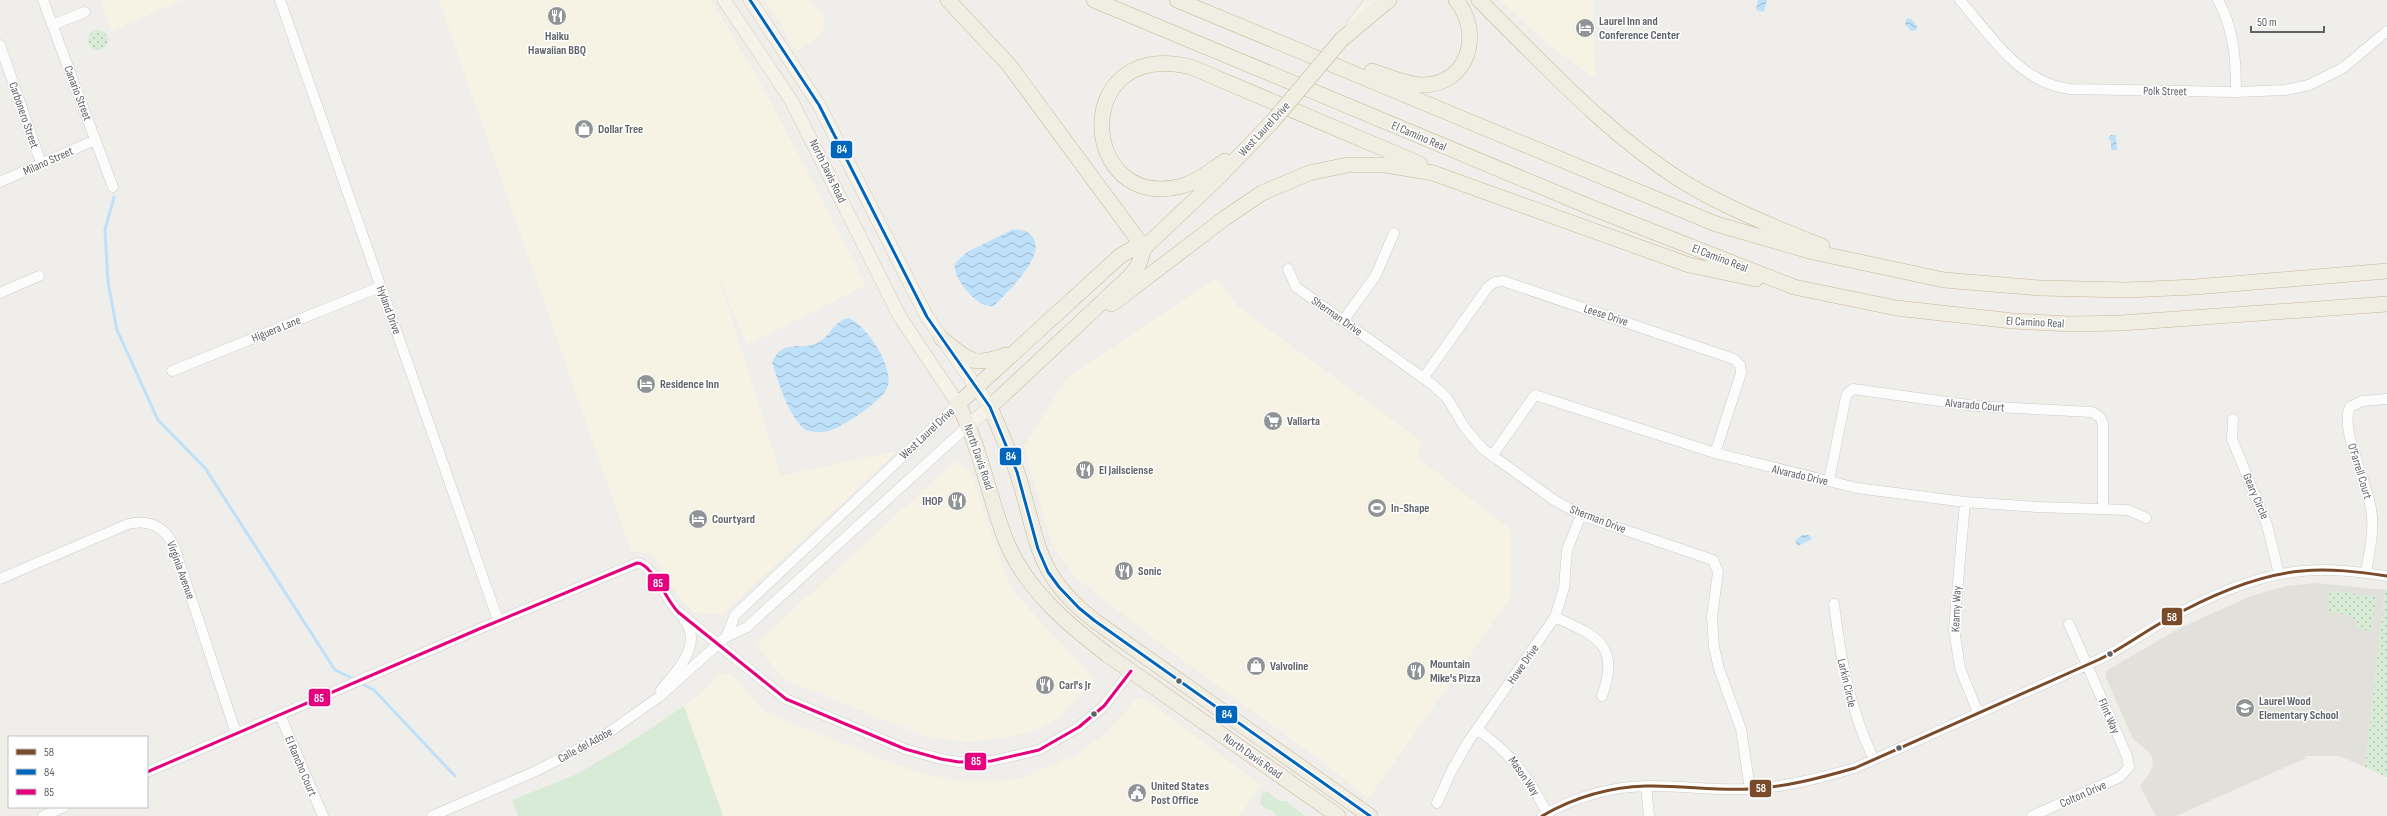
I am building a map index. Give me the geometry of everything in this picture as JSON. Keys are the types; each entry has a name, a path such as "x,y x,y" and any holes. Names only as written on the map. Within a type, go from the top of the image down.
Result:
{"highway":[{"path":"948,0 1009,65 1144,248"},
{"name":"El Camino Real","path":"1094,0 1590,207 1794,287 1896,308 2013,322 2070,324 2120,323 2387,304"},
{"path":"1177,0 1716,224 1813,252 1944,280 2040,288 2126,290 2195,287 2387,271"},
{"path":"1342,39 1389,0"},
{"path":"1297,50 1412,84 1432,84 1452,74 1460,67 1468,53 1471,38 1469,23 1456,0"},
{"path":"1479,0 1623,138 1683,181 1795,235 1880,267"},
{"name":"West Laurel Drive","path":"990,408 1130,276 1139,264 1144,248 1272,122 1342,39"},
{"path":"1253,142 1194,181 1172,188 1152,188 1130,179 1112,162 1103,144 1100,126 1102,115 1114,87 1129,73 1147,65 1175,63 1192,67 1466,184"},
{"path":"1061,342 1225,218 1262,193 1286,181 1310,173 1347,165 1386,165 1433,173 1690,265 1794,287"},
{"name":"West Laurel Drive","path":"958,404 1014,351 1120,256 1132,249 1144,248"},
{"path":"941,338 970,360 979,363 1014,351"},
{"name":"North Davis Road","path":"958,404 969,425 1005,538 1014,558 1040,595 1077,632 1338,816"},
{"name":"North Davis Road","path":"990,408 1017,472 1038,548 1048,572 1059,588 1095,621 1370,816"}],"main road":[{"name":"North Davis Road","path":"724,0 791,100 900,317 958,404"},
{"name":"North Davis Road","path":"750,0 819,105 914,294 941,338 990,408"},
{"name":"West Laurel Drive","path":"1342,39 1372,0"},
{"name":"West Laurel Drive","path":"969,425 990,408"}],"street":[{"name":"Canario Street","path":"43,0 113,187"},
{"name":"Hyland Drive","path":"280,0 498,620"},
{"name":"Polk Street","path":"1960,0 2019,66 2046,84 2066,88 2106,91 2236,92 2285,90 2321,80 2352,62 2387,31"},
{"path":"2218,0 2227,20 2234,45 2236,92"},
{"path":"52,25 85,12"},
{"name":"Carbonero Street","path":"0,45 41,163"},
{"name":"Milano Street","path":"0,182 95,140"},
{"path":"1343,322 1376,275 1394,233"},
{"name":"Sherman Drive","path":"1288,270 1296,287 1343,322 1424,377 1447,398 1470,436 1492,456 1554,500 1581,515 1708,557 1716,563 1718,572 1712,617 1714,647 1719,669 1743,739 1750,789"},
{"path":"0,292 39,276"},
{"name":"Leese Drive","path":"1424,377 1488,287 1495,282 1503,281 1734,359 1740,364 1741,372 1715,453"},
{"name":"Higuera Lane","path":"172,371 380,287"},
{"name":"Alvarado Court","path":"1829,481 1845,401 1848,394 1853,389 1976,406 2092,412 2100,417 2103,424 2103,509"},
{"name":"Alvarado Drive","path":"1492,456 1535,395 1715,453 1829,481 1886,492 1965,502 2037,507 2133,510 2146,518"},
{"name":"O'Farrell Court","path":"2366,573 2372,528 2372,509 2352,446 2348,413 2350,407 2358,402 2387,399"},
{"name":"West Laurel Drive","path":"722,641 735,615 958,404"},
{"name":"Geary Circle","path":"2233,419 2232,439 2268,525 2279,574"},
{"name":"West Laurel Drive","path":"722,641 747,627 969,425"},
{"name":"Kearny Way","path":"1965,502 1954,629 1960,668 1978,713"},
{"name":"Howe Drive","path":"1437,803 1457,760 1555,617 1564,588 1567,550 1581,515"},
{"name":"Virginia Avenue","path":"0,579 128,524 141,521 157,526 165,531 174,546 236,733"},
{"path":"148,772 498,620 637,563 644,564 650,569 666,597 690,628 691,639 688,652 670,679 640,712"},
{"path":"1544,814 1596,793 1646,786 1750,789 1797,783 1855,768 1873,758 2119,650 2159,624 2197,604 2252,582 2279,574 2314,570 2366,573 2387,576"},
{"name":"Larkin Circle","path":"1834,604 1848,691 1857,721 1873,758"},
{"path":"678,612 722,641 786,699 905,749 929,757 959,762 1003,760 1038,750 1059,741 1079,728 1104,706 1131,671"},
{"path":"1555,617 1592,634 1601,642 1606,653 1609,675 1602,696"},
{"name":"Flint Way","path":"2069,624 2126,753 2129,767"},
{"name":"Calle del Adobe","path":"432,816 565,757 640,712 679,681 722,641"},
{"name":"El Rancho Court","path":"280,715 323,816"},
{"name":"Mason Way","path":"1477,729 1503,749 1518,764 1544,814"},
{"name":"Colton Drive","path":"2032,816 2120,777 2129,767"},
{"path":"1646,786 1650,816"},
{"path":"43,816 62,808"}],"shaded area":[{"path":"101,0 182,0 111,31"},
{"path":"439,0 711,0 764,89 866,285 747,345 716,269 781,476 897,451 722,615 694,612 680,599 653,554 631,551"},
{"path":"765,0 810,0 823,16 824,27 818,37 796,51"},
{"path":"1500,0 1593,0 1595,78 1551,47"},
{"path":"1216,278 1237,306 1421,441 1418,458 1511,530 1511,597 1368,799 1328,766 1173,653 1075,577 1052,544 1024,446 1067,378"},
{"path":"955,461 970,470 1006,576 1016,595 1094,679 1057,719 1040,728 1012,737 966,742 925,736 786,680 755,645"},
{"name":"Laurel Wood Elementary School","path":"2317,583 2385,590 2365,767 2340,756 2305,756 2306,758 2176,816 2156,816 2140,786 2149,774 2153,764 2152,757 2148,751 2133,739 2106,678 2106,671 2180,628 2251,596 2286,586"},
{"path":"719,673 732,675 766,713 913,771 957,781 1004,781 1027,776 1076,755 1107,732 1138,697 1144,698 1261,785 1239,816 723,816 684,706 707,689"}],"green space":[{"path":"94,30 102,30 108,36 108,44 102,50 94,50 88,44 88,36"},
{"path":"2330,590 2376,597 2372,631 2356,629 2357,619 2349,618 2349,615 2328,612"},
{"path":"2385,590 2387,590 2387,777 2365,767"},
{"path":"684,706 723,816 518,816 512,800 575,775 623,747"},
{"path":"1268,792 1279,801 1286,801 1305,816 1277,816 1274,812 1264,807 1260,803 1262,794"}],"water":[{"path":"1758,0 1767,0 1764,12 1756,10"},
{"path":"1907,18 1911,19 1917,26 1916,30 1911,31 1905,24"},
{"path":"2111,135 2116,135 2117,150 2111,150 2111,141 2108,139"},
{"path":"1012,230 1023,230 1032,236 1035,244 1035,253 1024,273 1016,283 994,306 988,306 974,298 961,284 955,269 955,263 967,252"},
{"path":"848,318 863,328 877,347 886,367 888,385 880,398 863,412 844,424 826,432 805,430 793,416 781,390 772,363 776,355 781,350 817,343 821,341 839,322"},
{"path":"1802,535 1810,535 1812,539 1798,546 1795,541"}],"waterway":[{"path":"114,197 105,230 108,282 117,330 158,420 205,468 335,670 354,679"},
{"path":"360,683 374,690 455,776"}],"transit line":[{"name":"84","path":"750,0 819,105 927,317 990,407 1017,472 1038,549 1048,572 1059,587 1079,608 1095,621 1370,816"},
{"name":"85","path":"148,772 479,629 637,563 648,569 678,612 786,699 905,749 941,759 959,762 991,761 1039,750 1079,727 1104,706 1131,671"},
{"name":"58","path":"1542,816 1566,804 1605,791 1646,786 1724,789 1763,788 1803,782 1855,768 2098,660 2182,611 2232,588 2284,573 2313,570 2334,570 2387,576"}],"place":[{"name":"Haiku Hawaiian BBQ","path":"557,16"},
{"name":"Laurel Inn and Conference Center","path":"1585,28"},
{"name":"Dollar Tree","path":"584,129"},
{"name":"Residence Inn","path":"646,384"},
{"name":"Vallarta","path":"1273,421"},
{"name":"El Jailsciense","path":"1085,470"},
{"name":"IHOP","path":"957,501"},
{"name":"In-Shape","path":"1377,508"},
{"name":"Courtyard","path":"698,519"},
{"name":"Sonic","path":"1124,571"},
{"name":"Valvoline","path":"1256,666"},
{"name":"Mountain Mike's Pizza","path":"1416,671"},
{"name":"Carl's Jr","path":"1045,685"},
{"name":"Laurel Wood Elementary School","path":"2245,708"},
{"name":"United States Post Office","path":"1137,793"}]}
